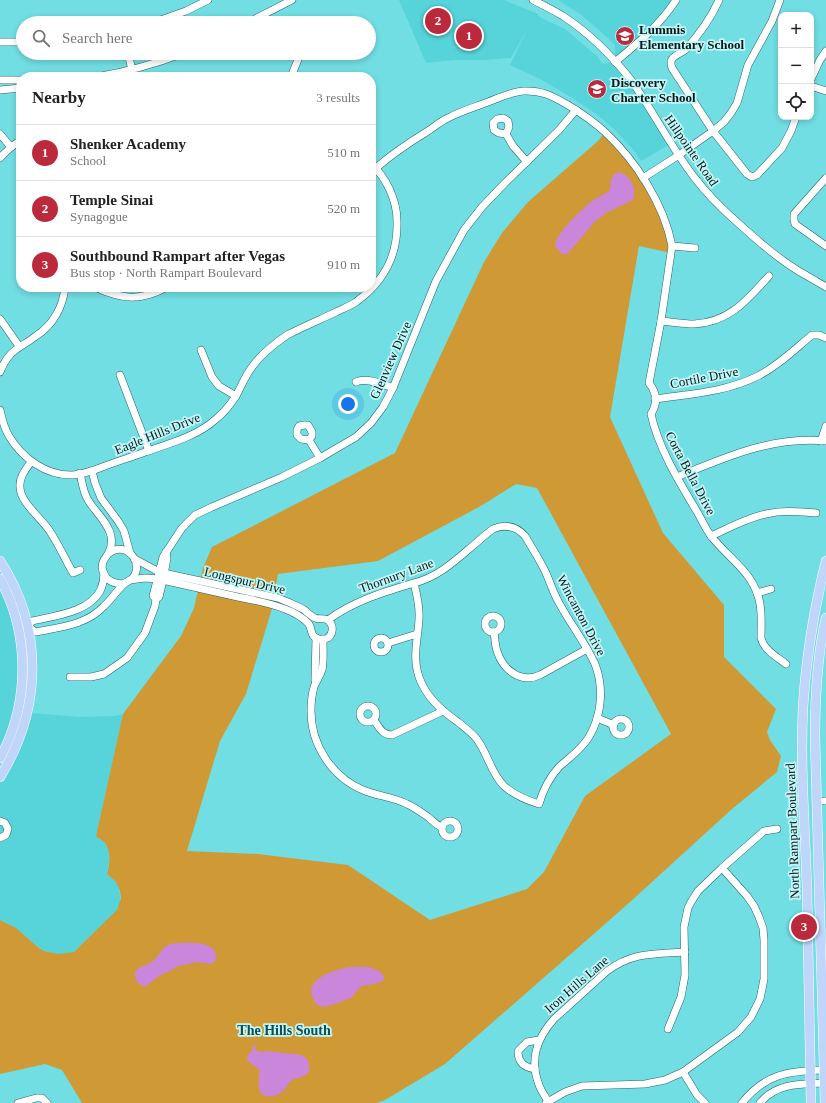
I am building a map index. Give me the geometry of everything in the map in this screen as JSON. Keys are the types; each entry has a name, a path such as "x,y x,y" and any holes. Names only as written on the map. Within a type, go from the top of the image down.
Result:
{"main road":[{"path":"0,561 16,589 24,610 31,643 32,667 32,687 25,723 17,746 0,777"},
{"name":"North Rampart Boulevard","path":"811,1103 802,737 805,679 812,625 826,561"},
{"path":"0,579 9,599 18,629 22,648 23,664 21,697 15,722 0,758"},
{"name":"North Rampart Boulevard","path":"825,1103 823,1070 823,898 815,719 820,652 826,618"},
{"path":"812,625 824,627"},
{"path":"807,898 823,898"}],"street":[{"path":"172,16 208,0"},
{"path":"261,16 292,0"},
{"name":"Hillpointe Road","path":"533,0 572,22 589,36 615,62 631,81 693,176 710,195 756,239 796,270 826,287"},
{"path":"615,62 663,17 676,0"},
{"path":"719,0 697,36 684,51 672,59 670,63 672,68 713,131 747,174 752,177 757,175 782,148 795,120"},
{"path":"643,178 713,131 724,122 731,113 737,103 748,65 772,22 780,0"},
{"path":"0,42 16,42"},
{"path":"814,73 826,51"},
{"path":"130,60 132,70"},
{"path":"122,72 164,60"},
{"path":"293,72 298,60"},
{"path":"0,80 16,80"},
{"path":"814,87 826,92"},
{"path":"0,90 16,88"},
{"name":"Corta Bella Drive","path":"376,164 448,118 508,95 535,91 550,95 576,110 605,132 624,152 643,178 656,201 672,246 649,383 654,389 655,407 651,414 653,422 677,477 711,536 748,575 753,584 760,605 762,643 786,664"},
{"name":"Glenview Drive","path":"70,677 91,677 104,674 127,658 146,633 156,599 159,597 161,576 167,558 166,552 182,528 196,515 282,477 320,458 356,437 371,423 383,407 393,388 436,281 464,230 504,183 559,130 576,110"},
{"path":"0,134 11,147"},
{"path":"506,134 513,146 526,162"},
{"path":"2,155 16,144"},
{"name":"Eagle Hills Drive","path":"376,169 382,176 391,194 397,215 397,235 393,256 384,273 376,284"},
{"path":"826,178 794,214 795,224 826,246"},
{"path":"672,246 694,248"},
{"path":"660,321 695,324 721,318 742,305 769,276"},
{"path":"0,372 3,364 19,346 43,331 56,317 65,292"},
{"path":"106,292 123,297 136,297 158,292"},
{"name":"Eagle Hills Drive","path":"0,410 3,424 8,436 18,450 31,462 44,469 58,473 73,474 92,470 149,451 189,436 203,429 226,409 236,396 251,368 264,353 279,340 355,303 368,292"},
{"path":"0,319 19,346"},
{"name":"Cortile Drive","path":"655,399 724,388 743,383 776,365 812,335 819,335 826,338"},
{"path":"201,350 212,377 220,386 236,396"},
{"path":"120,375 149,451"},
{"path":"356,382 359,380 375,382 393,388"},
{"path":"677,477 723,458 758,447 794,441 823,441 826,426"},
{"path":"309,440 320,458"},
{"path":"31,462 20,480 21,495 25,502 49,529 74,573 80,570"},
{"path":"18,629 28,627 36,632 68,626 84,620 105,606 116,592 134,575 136,570 135,559 130,553 124,530 101,498 92,470"},
{"path":"28,627 32,620 73,611 85,606 100,592 103,583 103,564 108,554 111,542 109,531 105,523 87,499 80,473"},
{"path":"711,536 748,519 766,514 796,511 816,513"},
{"name":"Thornury Lane","path":"328,620 341,610 361,600 381,592 426,579 444,570 493,529 510,527"},
{"name":"Wincanton Drive","path":"443,711 476,738 502,784 521,798 539,804 549,780 560,767 584,745 593,729 600,702 600,683 595,664 556,599 545,570 525,536 518,530 510,527"},
{"path":"108,554 120,550 130,553"},
{"name":"Longspur Drive","path":"135,559 161,576 278,606 307,622 311,626 310,631 312,635 320,639"},
{"path":"104,573 107,578 115,583 121,584 129,581"},
{"name":"Longspur Drive","path":"129,581 161,576 278,598 295,605 317,619 322,618 328,620"},
{"path":"374,720 385,734 391,735 443,711 426,692 419,676 415,660 419,610 414,583"},
{"path":"757,593 771,589"},
{"path":"328,620 332,631 329,637 320,639 311,700 313,731 320,750 331,767 355,786 374,794 396,799 417,809 435,824 442,827"},
{"path":"494,632 497,650 501,659 511,672 523,678 532,678 540,675 587,649"},
{"path":"388,643 417,634"},
{"path":"597,718 614,725"},
{"path":"0,821 6,824 8,830 5,836 0,838"},
{"path":"668,1029 681,997 685,975 684,927 688,908 691,902 698,892 722,868 764,830 777,829"},
{"path":"547,1102 565,1092 582,1086 644,1084 665,1080 683,1072 738,1032 751,1016 760,999 764,979 763,928 754,906 722,868"},
{"name":"Iron Hills Lane","path":"547,1102 539,1084 535,1069 535,1057 539,1040 554,1019 616,965 638,956 685,952"},
{"path":"535,1069 526,1067 521,1063 518,1057 518,1051 527,1042 539,1040"},
{"path":"742,1103 750,1094 768,1080 780,1075 804,1070 823,1070"},
{"path":"683,1072 705,1103"},
{"path":"760,1103 773,1091 793,1084 824,1083"},
{"path":"18,1103 36,1098 45,1100"}],"shaded area":[{"path":"399,0 504,0 536,13 541,18 565,29 598,57 602,64 615,62 672,143 641,161 615,130 599,116 571,97 540,79 510,65 528,28 511,58 455,60 426,63"},
{"name":"Lummis Elementary School","path":"558,0 676,0 673,5 615,62 615,45 580,14"},
{"path":"605,132 643,178 664,221 671,253 639,246 610,417 663,533 724,605 724,657 776,709 767,732 770,740 781,756 777,772 732,809 629,903 445,1064 385,1100 377,1103 82,1103 62,1070 45,1064 0,1074 0,920 16,928 44,951 59,954 74,952 117,910 121,898 120,891 116,882 107,874 109,866 108,849 104,842 96,836 123,714 181,636 194,608 203,568 212,547 395,453 484,262 502,233 528,202 598,141","holes":["516,484 537,488 671,734 585,796 544,872 527,889 430,920 348,865 258,854 187,851 220,741 246,694 271,612 278,574 378,561 479,507"]},
{"path":"620,172 630,180 634,187 633,200 606,213 592,224 567,254 562,254 555,246 559,235 569,222 593,200 610,190 613,176"},
{"path":"0,581 8,598 19,651 16,705 0,752"},
{"path":"31,713 79,717 115,716 123,714 96,836 104,842 108,849 109,862 107,874 118,885 120,904 116,913 74,952 69,954 44,951 6,922 0,920 0,782"},
{"path":"177,943 195,943 208,946 212,948 216,959 210,964 197,962 179,966 159,976 146,986 142,986 136,980 135,972 156,958 165,947"},
{"path":"351,967 373,968 384,976 383,981 361,986 351,998 332,1005 321,1007 316,1003 313,999 311,989 314,984 325,975 339,969"},
{"path":"253,1045 255,1045 256,1050 260,1052 266,1051 301,1055 307,1059 309,1071 303,1076 292,1080 279,1094 273,1096 264,1095 259,1089 259,1069 247,1059 247,1056 252,1051"}],"place":[{"name":"Temple Sinai","path":"438,21"},
{"name":"Shenker Academy","path":"469,36"},
{"name":"Lummis Elementary School","path":"625,36"},
{"name":"Discovery Charter School","path":"597,89"},
{"name":"Southbound Rampart after Vegas","path":"804,927"}],"district":[{"name":"The Hills South","path":"284,1030"}]}
